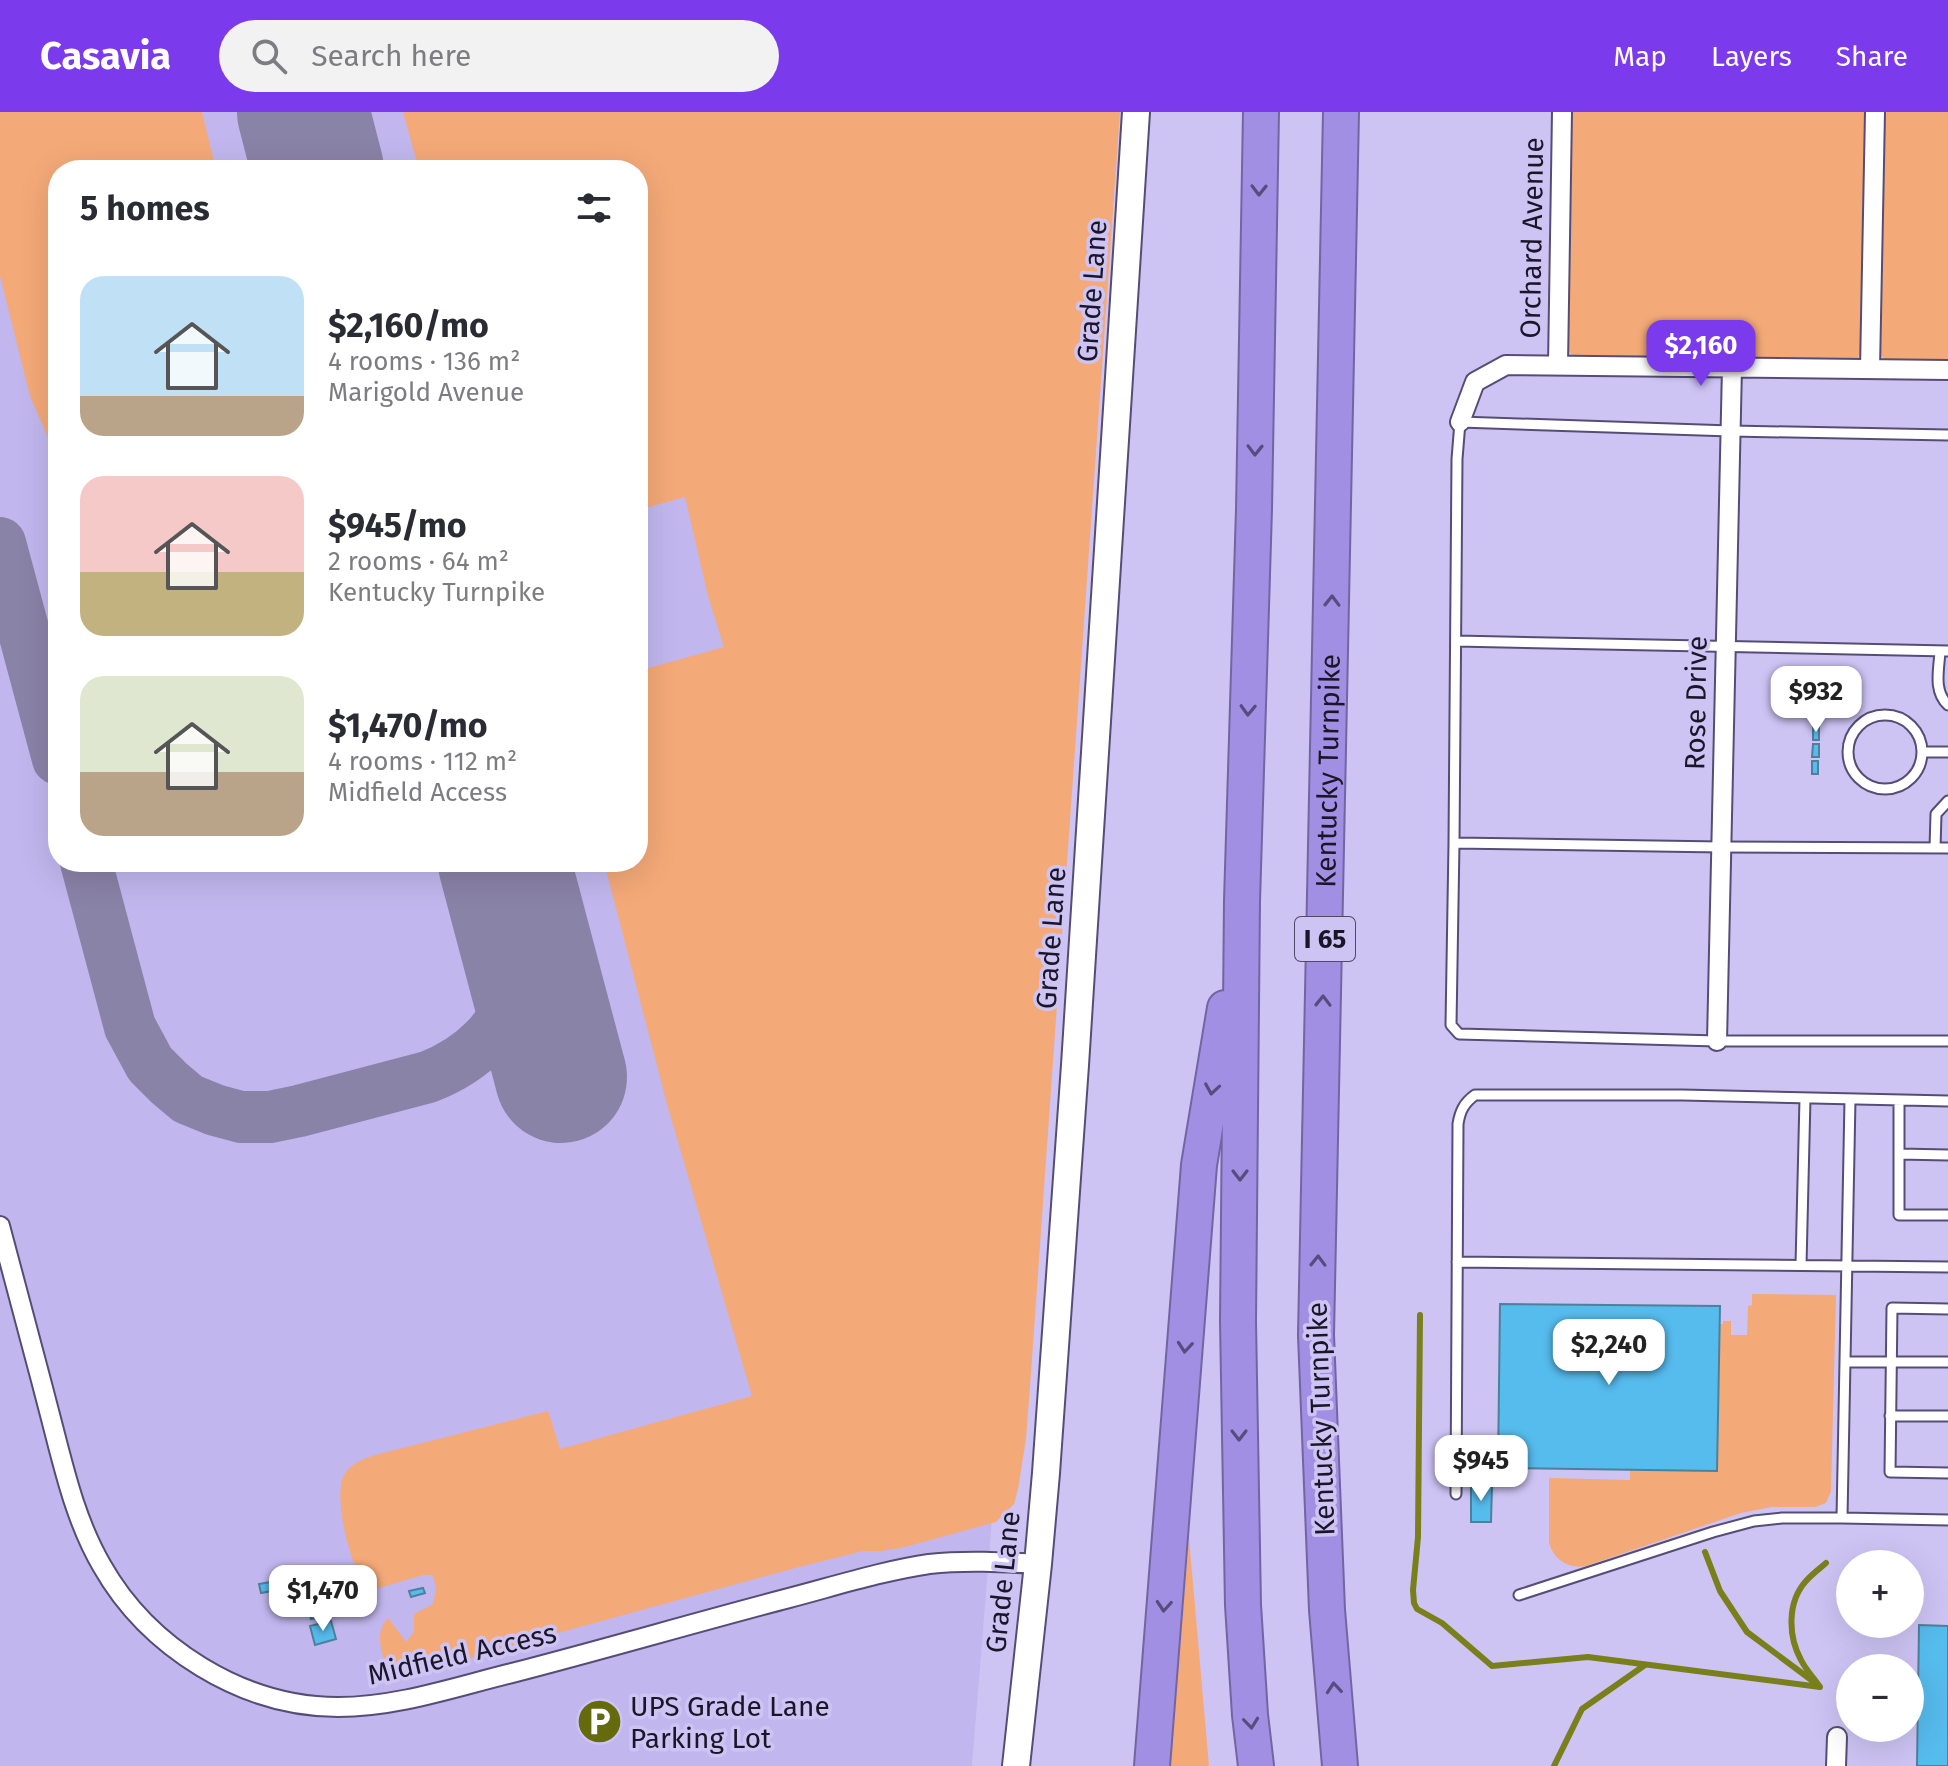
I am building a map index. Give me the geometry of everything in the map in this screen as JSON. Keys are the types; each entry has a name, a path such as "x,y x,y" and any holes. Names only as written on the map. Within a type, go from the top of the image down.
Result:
{"highway":[{"path":"1256,1766 1243,1605 1238,1321 1242,901 1254,509 1261,112"},
{"name":"Kentucky Turnpike","path":"1340,1766 1327,1610 1316,1335 1341,112"},
{"path":"1152,1766 1199,1165 1242,901"}],"main road":[{"name":"Grade Lane","path":"1016,1766 1038,1564 1074,1080 1136,112"}],"street":[{"name":"Orchard Avenue","path":"1558,365 1562,112"},
{"path":"1870,369 1875,112"},
{"path":"1460,422 1475,382 1506,365 1948,370"},
{"name":"Rose Drive","path":"1717,1041 1732,367"},
{"name":"Midfield Access","path":"0,1226 69,1488 86,1535 102,1566 138,1617 173,1647 229,1682 263,1695 325,1706 374,1705 410,1699 927,1564 1038,1564"},
{"path":"1836,1766 1837,1742"}],"lane":[{"path":"1948,435 1460,422 1457,459 1451,1025 1459,1034 1717,1041 1948,1041"},
{"path":"1456,641 1944,651 1938,692 1948,705"},
{"path":"1883,715 1906,722 1920,740 1922,752 1914,776 1893,789 1868,786 1858,779 1847,756 1853,733 1871,718 1883,715"},
{"path":"1922,752 1948,752"},
{"path":"1935,848 1936,814 1948,801"},
{"path":"1454,843 1948,848"},
{"path":"1456,1494 1458,1124 1460,1111 1467,1101 1475,1095 1682,1095 1948,1101"},
{"path":"1801,1265 1805,1098"},
{"path":"1842,1518 1850,1099"},
{"path":"1899,1100 1899,1215 1948,1215"},
{"path":"1899,1154 1948,1155"},
{"path":"1457,1262 1948,1267"},
{"path":"1948,1309 1892,1308 1890,1416 1890,1472 1948,1473"},
{"path":"1846,1362 1948,1362"},
{"path":"1890,1416 1948,1416"},
{"path":"1519,1595 1754,1521 1782,1518 1948,1520"}],"shaded area":[{"path":"0,112 1106,112 972,1766 0,1766"},
{"path":"0,112 202,112 214,160 48,160 48,438 30,396 0,276"},
{"path":"403,112 1120,112 1026,1439 1014,1504 996,1522 905,1547 863,1551 799,1567 489,1652 407,1678 390,1678 381,1647 383,1625 388,1618 406,1642 414,1632 414,1614 433,1604 436,1589 433,1575 379,1588 363,1579 353,1559 341,1512 341,1485 344,1475 354,1464 375,1455 548,1411 560,1449 752,1396 667,1104 607,872 648,872 648,668 724,647 708,596 685,497 648,507 648,160 416,160"},
{"path":"1568,112 1866,112 1861,350 1857,360 1572,355 1565,345"},
{"path":"1882,112 1948,112 1948,362 1888,361 1877,349"},
{"path":"1752,1294 1836,1295 1831,1491 1826,1503 1815,1507 1772,1507 1741,1513 1586,1566 1563,1562 1554,1554 1549,1543 1549,1478 1630,1480 1630,1470 1716,1471 1719,1324 1731,1321 1731,1335 1747,1335 1748,1306 1752,1305"},
{"path":"1189,1538 1209,1766 1170,1766"}],"building":[{"path":"1813,727 1819,727 1819,740 1813,740"},
{"path":"1813,744 1819,744 1819,757 1812,757"},
{"path":"1812,761 1818,761 1818,774 1812,774"},
{"path":"1500,1304 1720,1306 1717,1471 1498,1468"},
{"path":"1471,1485 1492,1485 1491,1522 1471,1522"},
{"path":"282,1580 283,1589 261,1593 259,1584"},
{"path":"423,1588 425,1593 411,1597 409,1591"},
{"path":"324,1592 330,1615 311,1619 305,1597"},
{"path":"331,1621 336,1639 315,1645 310,1626"},
{"path":"1924,1625 1948,1626 1948,1766 1917,1766 1917,1742 1924,1742 1924,1654 1919,1654 1919,1638 1924,1638"}],"waterway":[{"path":"1420,1315 1418,1537 1414,1603 1417,1609 1442,1623 1492,1666 1588,1657 1820,1687 1797,1651 1792,1619 1800,1589 1826,1563"},
{"path":"1705,1552 1720,1591 1747,1632 1814,1682"},
{"path":"1554,1766 1582,1709 1645,1665"}],"taxiway":[{"path":"0,543 48,722"},
{"path":"89,872 130,1027 150,1064 188,1099 241,1117 270,1117 299,1111 428,1077 459,1061 486,1040 514,996 520,972 520,922"}],"runway":[{"path":"303,112 315,160"},
{"path":"507,872 561,1077"}],"place":[{"name":"UPS Grade Lane Parking Lot","path":"599,1722"}]}
